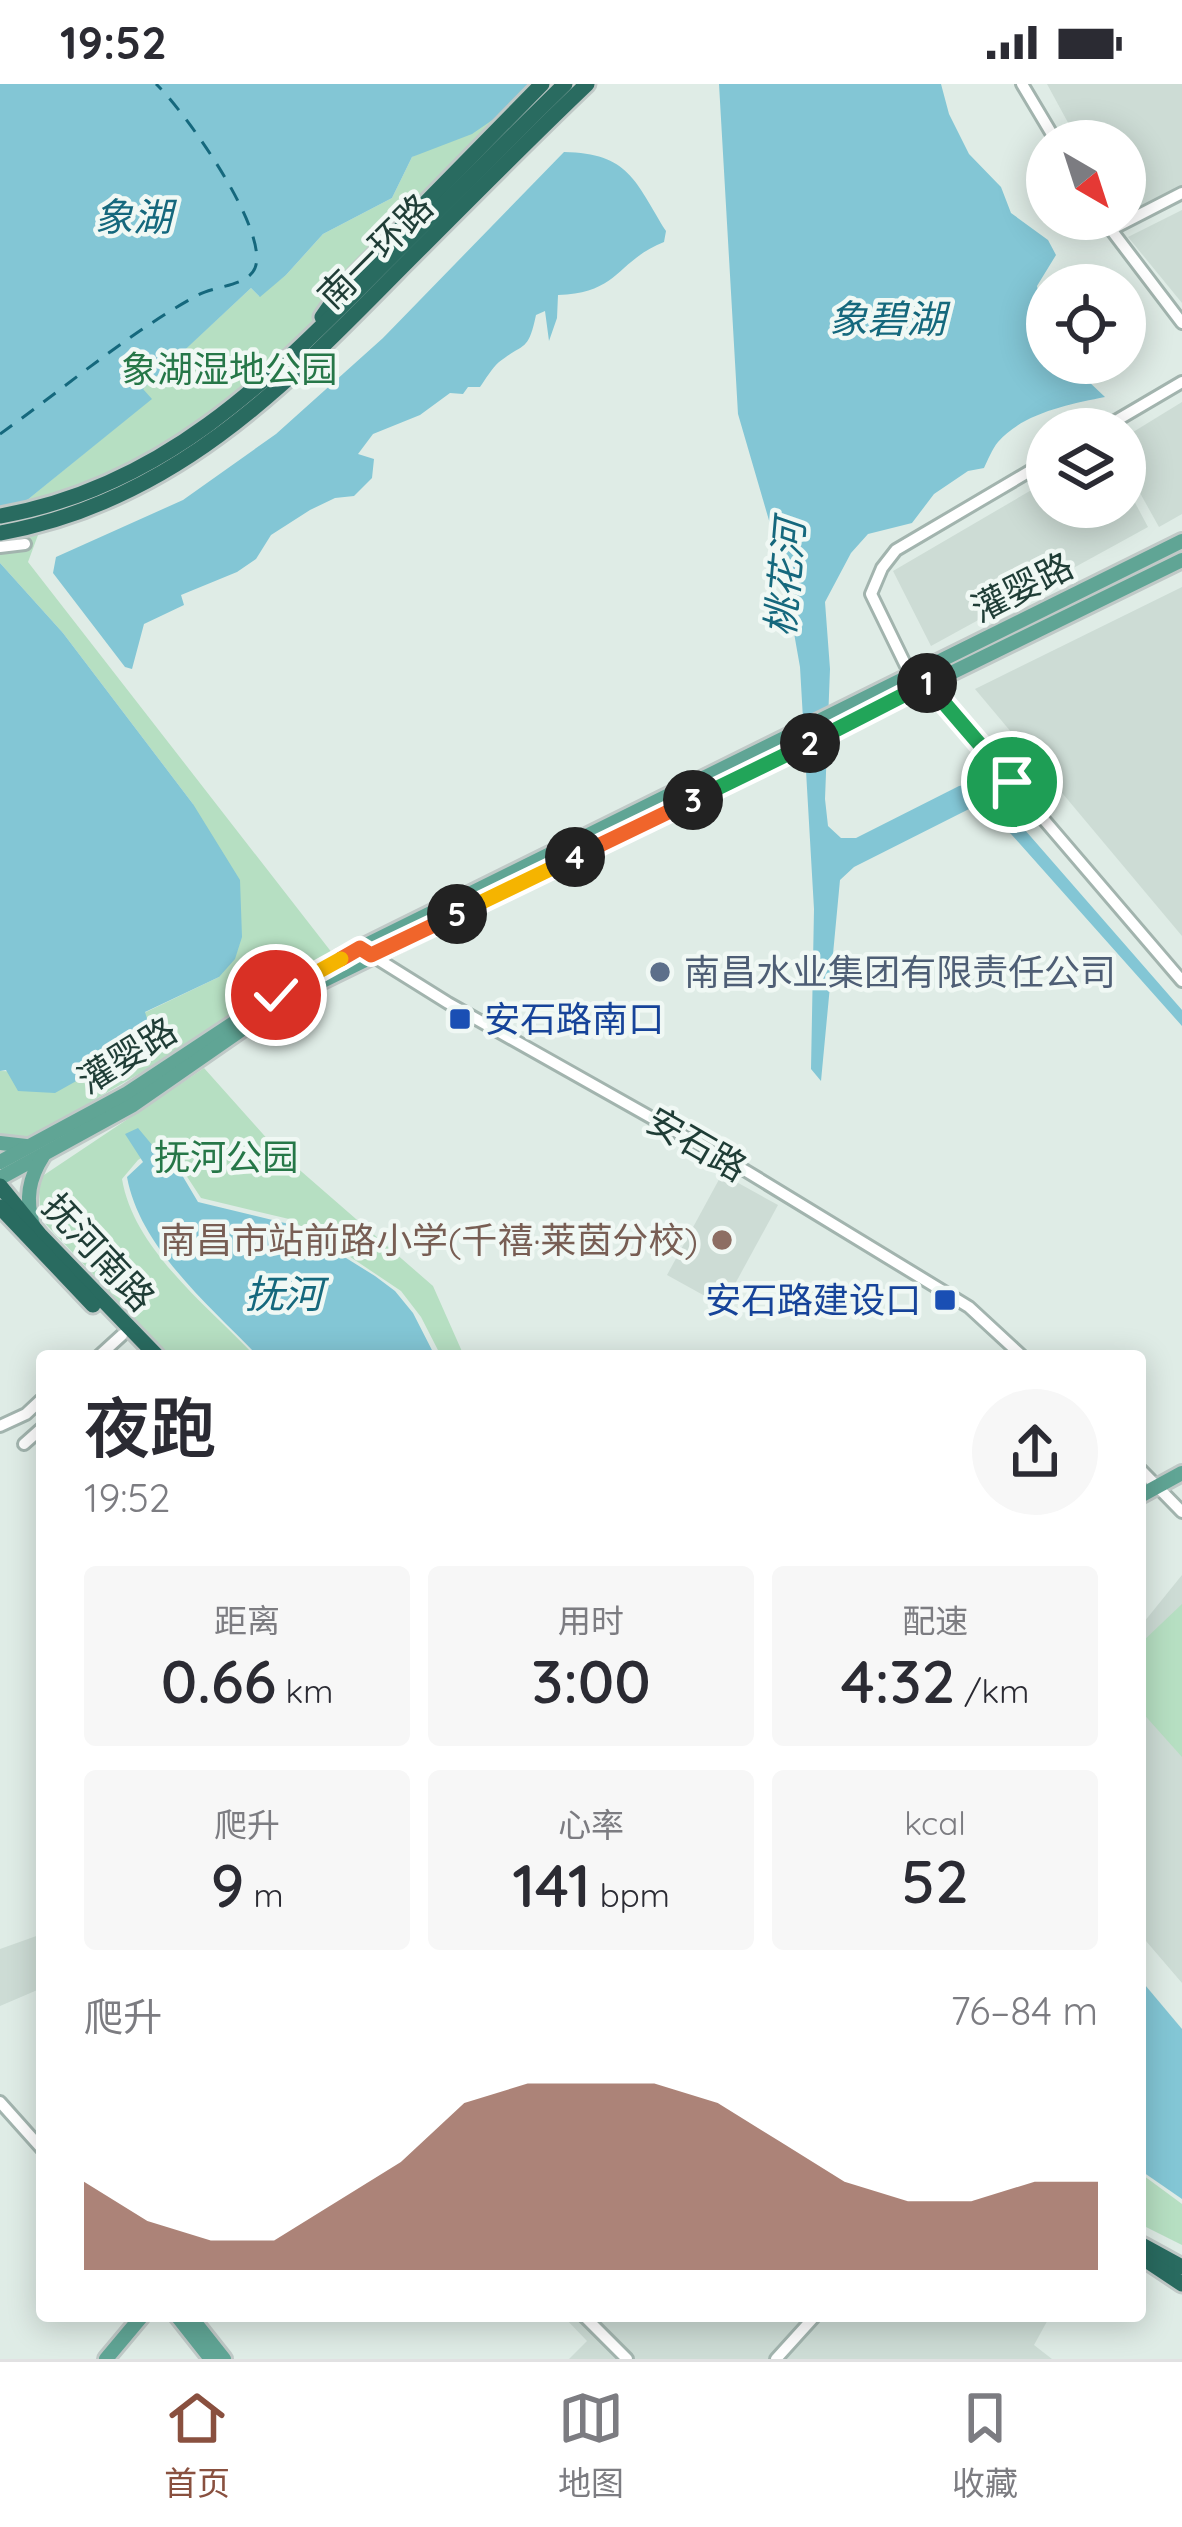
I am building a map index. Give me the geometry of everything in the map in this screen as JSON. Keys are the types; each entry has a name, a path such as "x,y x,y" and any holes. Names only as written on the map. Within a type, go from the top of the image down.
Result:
{"highway":[{"path":"295,355 343,287 542,84"},
{"name":"南一环路","path":"0,516 35,510 123,478 184,445 295,355 565,84"},
{"name":"南一环路","path":"0,533 32,527 131,492 195,455 260,406 587,84"},
{"name":"抚河南路","path":"0,1182 29,1232 137,1350"},
{"name":"抚河南路","path":"0,1207 151,1350"},
{"path":"0,1223 29,1232"},
{"path":"1146,2247 1182,2267"},
{"path":"1146,2260 1182,2284"}],"main road":[{"name":"灌婴路","path":"791,744 817,740 921,678 1182,541"},
{"name":"灌婴路","path":"0,1182 38,1150 276,995 791,744 820,721 1182,560"},
{"path":"0,1144 38,1150 29,1195 29,1232"},
{"name":"灌婴路","path":"0,1162 38,1150"},
{"path":"1148,1488 1182,1470"},
{"path":"106,2359 137,2322"},
{"path":"182,2322 211,2359"},
{"path":"195,2322 224,2359"}],"street":[{"path":"1022,84 1044,120"},
{"path":"1146,208 1182,193"},
{"path":"1118,240 1182,322"},
{"path":"1138,408 1182,382"},
{"path":"1026,473 896,550 882,568 872,594 907,668 921,678 1182,981"},
{"path":"0,548 25,544"},
{"name":"安石路","path":"365,951 746,1171 969,1307 1016,1350"},
{"path":"107,1350 124,1337"},
{"path":"113,1350 124,1337"},
{"path":"0,1426 36,1405"},
{"path":"24,1444 36,1433"},
{"path":"1148,1488 1182,1512"},
{"path":"0,2102 36,2142"},
{"path":"590,2322 627,2359"},
{"path":"776,2359 810,2322"}],"shaded area":[{"path":"1047,84 1182,84 1182,188 1146,206 1146,120 1067,120"},
{"path":"1182,210 1182,303 1130,240 1146,240 1146,228"},
{"path":"1182,402 1182,514 1159,527 1146,504 1146,424"},
{"path":"1026,493 1026,528 1146,528 1146,523 1148,527 931,646 893,571"},
{"path":"1182,587 1182,936 975,689"},
{"name":"南昌市站前路小学(千禧·莱茵分校)","path":"722,1174 778,1205 723,1306 667,1275"},
{"path":"1182,1575 1182,1983 1146,1941 1146,1620"},
{"path":"36,1936 36,1991 0,2006 0,1949"},
{"path":"569,2322 1047,2322 1034,2345 1052,2359 569,2359 587,2341"}],"green space":[{"name":"象湖湿地公园","path":"545,84 566,84 537,124 253,406 140,482 45,516 28,562 336,958 28,1139 0,1135 0,1071 86,1074 103,1066 100,1057 150,1028 144,1013 219,977 193,804 63,633 0,563 0,522 151,399 142,389 251,288 259,296 286,275 323,234 392,198 412,157"},
{"name":"抚河公园","path":"204,1068 279,1152 433,1286 461,1350 438,1350 401,1291 289,1219 201,1198 165,1143 138,1160 122,1179 129,1205 141,1230 175,1275 249,1350 164,1350 41,1219 38,1179"},
{"path":"1182,1604 1182,1757 1146,1717 1146,1638"},
{"path":"1146,2177 1182,2204 1182,2245 1146,2227"}],"water":[{"name":"象湖","path":"0,84 545,84 472,134 412,157 392,198 323,234 260,297 251,288 143,389 152,399 0,522"},
{"name":"象碧湖","path":"719,84 941,84 949,114 969,154 1001,187 1011,213 1026,224 1026,240 1048,240 1056,255 1050,264 1026,264 1026,384 1091,384 1105,397 1059,408 1026,408 1026,421 998,442 984,468 968,471 934,494 912,523 868,534 851,553 825,602 830,669 828,826 841,838 856,838 959,786 990,790 1182,1010 1182,1026 1011,834 977,805 854,867 840,880 821,1081 811,1069 814,909 800,667 782,565 738,414"},
{"path":"564,152 603,158 628,173 666,231 664,242 594,289 558,295 549,341 545,311 536,315 524,345 496,365 480,387 450,393 420,415 373,434 358,454 374,459 372,478 354,496 335,498 310,510 271,535 256,559 237,572 181,595 184,605 144,624 132,669 125,667 53,573 56,557 183,500 276,434 383,338"},
{"path":"0,563 63,633 193,804 240,880 242,937 235,959 219,977 145,1012 150,1028 101,1057 103,1066 55,1093 18,1091 6,1070 0,1071"},
{"name":"抚河","path":"138,1128 158,1152 166,1148 198,1202 293,1225 375,1276 413,1313 432,1350 252,1350 179,1274 146,1228 127,1177 143,1162 125,1134"},
{"path":"1146,1986 1182,2029 1182,2199 1146,2174"}],"ferry route":[{"path":"0,434 147,326 198,295 245,279 255,268 256,251 238,200 204,144 156,84"}],"place":[{"name":"南昌水业集团有限责任公司","path":"660,972"},
{"name":"安石路南口","path":"460,1019"},
{"name":"南昌市站前路小学(千禧·莱茵分校)","path":"722,1240"},
{"name":"安石路建设口","path":"945,1300"}],"route":[{"path":"276,995 360,948 371,955 927,683 1012,782"}],"water label":[{"name":"桃花河","path":"785,578"}]}
